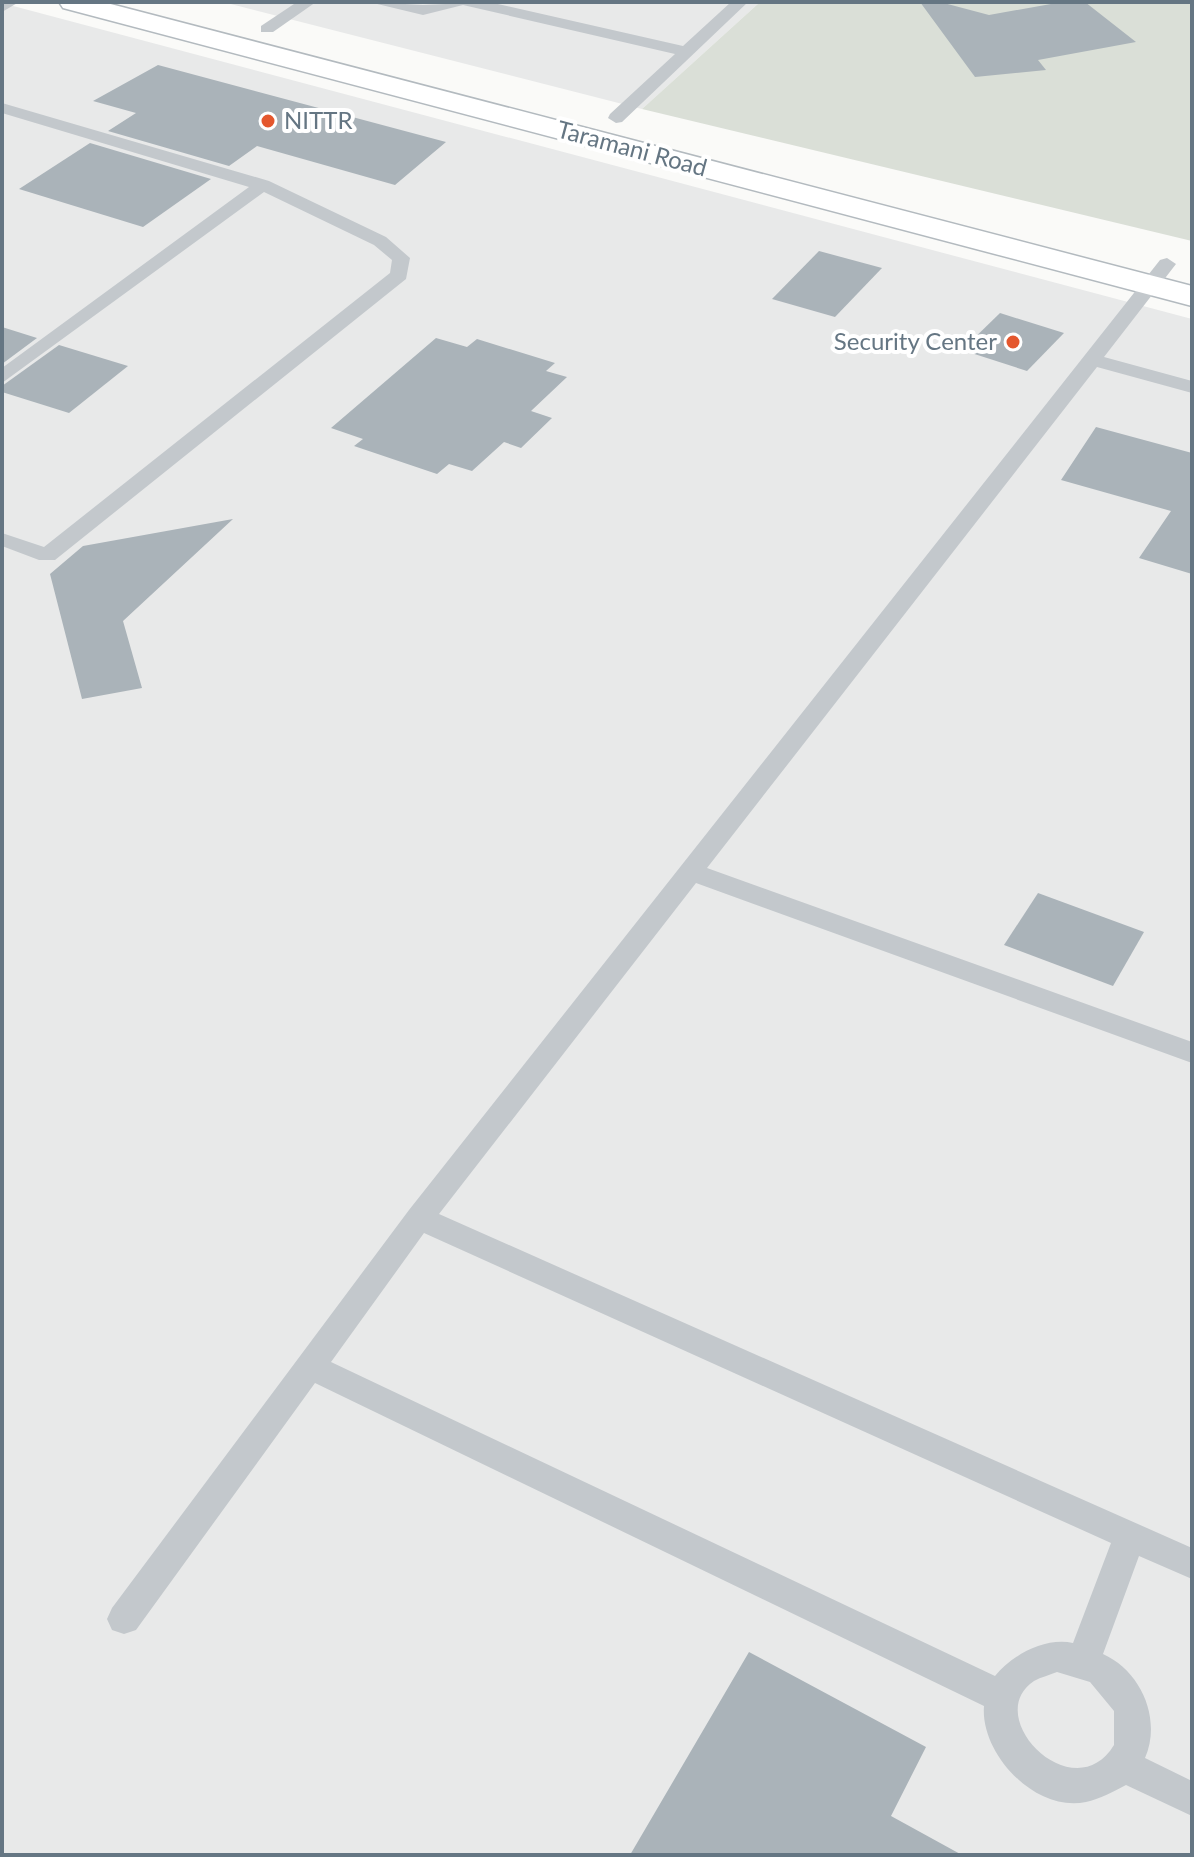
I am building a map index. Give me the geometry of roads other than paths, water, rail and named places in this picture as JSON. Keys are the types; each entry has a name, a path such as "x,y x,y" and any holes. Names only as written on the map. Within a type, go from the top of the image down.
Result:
{"street":[{"name":"Taramani Road","path":"72,2 1170,273"},
{"name":"Taramani Road","path":"163,2 616,118 1170,273 1192,296"}],"lane":[{"path":"2,7 11,2"},
{"path":"267,29 308,2"},
{"path":"377,2 423,10 458,2"},
{"path":"468,2 687,52"},
{"path":"616,118 740,2"},
{"path":"2,108 263,185 380,241 401,258 399,275 47,555 2,539"},
{"path":"2,377 263,185"},
{"path":"124,1619 419,1218 1093,360 1170,273"},
{"path":"1093,360 1192,387"},
{"path":"691,872 1192,1053"},
{"path":"419,1218 1192,1564"},
{"path":"310,1366 1000,1696"},
{"path":"1083,1661 1130,1536"},
{"path":"1057,1656 1083,1661 1107,1674 1125,1694 1135,1719 1134,1744 1123,1765 1104,1779 1079,1785 1051,1780 1027,1766 1008,1745 999,1720 1000,1696 1013,1675 1031,1662 1057,1656"},
{"path":"1123,1765 1192,1799"}],"place":[{"name":"NITTR","path":"268,121"},
{"name":"Security Center","path":"1013,342"}]}
